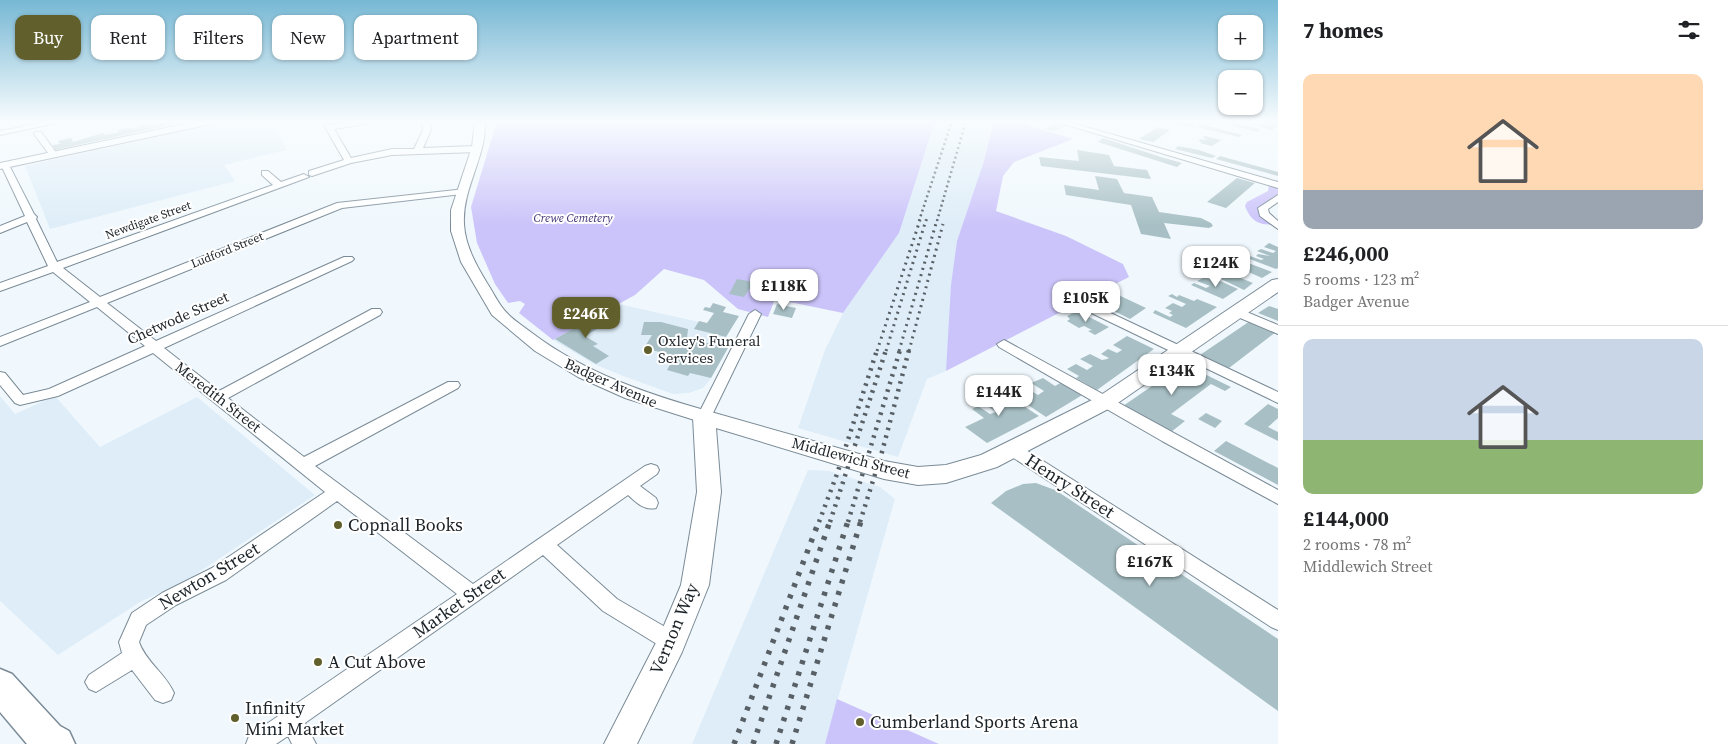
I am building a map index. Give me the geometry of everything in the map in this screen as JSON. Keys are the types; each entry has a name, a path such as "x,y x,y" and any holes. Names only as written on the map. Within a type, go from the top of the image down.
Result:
{"main road":[{"name":"Middlewich Street","path":"704,418 884,470 918,476 946,474 989,461 1105,402 1278,284"},
{"name":"Vernon Way","path":"620,744 672,642 695,586 709,492 704,418"},
{"path":"0,686 47,739 56,744"}],"street":[{"path":"3,166 51,156"},
{"path":"346,156 349,161"},
{"name":"Newdigate Street","path":"0,286 279,185 349,161 374,156"},
{"name":"Badger Avenue","path":"473,156 462,191 457,225 466,262 500,314 534,343 562,362 625,392 704,418"},
{"path":"1179,156 1278,184"},
{"name":"Meredith Street","path":"3,166 32,217 54,267 336,492 472,594"},
{"path":"265,173 279,185"},
{"name":"Ludford Street","path":"0,342 340,205 462,191"},
{"path":"1278,198 1262,208 1264,214 1278,226"},
{"path":"0,230 32,217"},
{"name":"Chetwode Street","path":"0,376 20,400 53,393 348,259"},
{"path":"1083,304 1278,398"},
{"path":"218,397 376,312"},
{"path":"1237,312 1278,330"},
{"path":"704,418 714,394 756,314"},
{"path":"1004,344 1278,498"},
{"path":"303,465 453,385"},
{"name":"Henry Street","path":"1012,449 1278,621"},
{"name":"Market Street","path":"257,744 651,470"},
{"path":"628,486 650,503"},
{"name":"Newton Street","path":"134,657 129,642 139,619 169,599 218,574 336,492"},
{"path":"544,544 610,605 672,642"},
{"path":"96,682 134,657 163,693"},
{"path":"291,720 305,744"}],"shaded area":[{"path":"71,156 262,156 224,165 235,181 50,229 25,166"},
{"path":"924,156 985,156 957,241 946,371 927,379 898,457 798,428 825,350 843,313 899,233"},
{"name":"Oxley's Funeral Services","path":"619,304 699,322 695,329 733,339 710,380 703,388 689,393 673,394 594,364 553,340"},
{"path":"0,396 15,414 55,396 100,447 197,397 315,495 190,578 140,602 58,655 0,601"},
{"path":"808,470 829,471 880,487 895,499 825,744 692,744"}],"green space":[{"name":"Crewe Cemetery","path":"487,156 924,156 899,233 843,313 775,299 768,317 738,309 704,280 664,269 635,295 553,340 519,313 525,304 520,301 508,303 495,284 477,243 471,207"},
{"path":"985,156 1030,156 1014,162 1003,176 996,211 1066,236 1123,264 1129,277 946,371 951,285 957,241"},
{"path":"1278,180 1278,198 1263,208 1275,225 1257,222 1247,211 1245,206 1247,202 1268,191 1269,184"},
{"name":"Cumberland Sports Arena","path":"837,699 939,744 825,744"}],"building":[{"path":"1078,156 1109,156 1114,166 1147,170 1151,179 1041,166 1039,157 1079,161"},
{"path":"1141,156 1157,156 1182,163 1177,167"},
{"path":"1203,156 1216,156 1212,158"},
{"path":"1220,156 1278,172 1278,176 1216,159"},
{"path":"1095,176 1117,179 1124,193 1152,197 1159,212 1201,218 1213,226 1209,228 1164,223 1171,239 1141,234 1131,205 1066,195 1064,185 1099,190"},
{"path":"1237,178 1255,183 1226,208 1207,202"},
{"path":"1269,243 1278,247 1278,268 1276,269 1247,258 1250,256 1261,260 1264,259 1256,256 1258,254 1270,256 1257,251 1261,249 1273,253 1276,251 1264,247"},
{"path":"1235,259 1272,272 1262,278 1228,263"},
{"path":"1224,273 1253,283 1244,290 1217,277"},
{"path":"1205,277 1216,282 1218,280 1238,289 1223,299 1191,285 1194,283 1206,288 1210,286 1197,281"},
{"path":"737,279 754,282 744,297 729,294"},
{"path":"1110,291 1146,308 1130,319 1094,301"},
{"path":"1172,294 1194,301 1197,299 1217,307 1186,328 1153,313 1155,310 1170,317 1173,315 1169,313 1172,311 1165,308 1173,303 1182,307 1186,304 1168,296"},
{"path":"713,303 726,307 723,312 739,316 726,337 694,329 699,321 707,323 714,313 703,310 705,307 710,308"},
{"path":"777,304 796,308 792,318 773,314"},
{"path":"1269,306 1278,309 1278,321 1258,313"},
{"path":"1077,311 1109,327 1095,335 1088,331 1092,330 1084,326 1079,328 1067,321 1070,319 1067,316"},
{"path":"601,313 612,320 585,336 598,344 593,346 609,356 596,364 555,339"},
{"path":"1250,321 1276,332 1229,368 1200,355"},
{"path":"644,322 661,322 688,329 687,338 728,348 711,378 690,373 688,376 667,370 675,356 644,348 652,335 641,335"},
{"path":"1127,336 1154,349 1097,390 1076,378 1079,376 1067,369 1076,364 1087,370 1093,366 1080,359 1090,354 1102,360 1109,358 1101,354 1108,349 1117,353 1122,350 1113,345"},
{"path":"1184,364 1231,387 1225,391 1211,384 1171,414 1185,421 1171,432 1123,406"},
{"path":"1043,378 1055,386 1062,382 1084,394 1046,417 1025,403 1030,401 1016,393 1026,388 1038,395 1044,391 1031,383"},
{"path":"987,391 996,398 1000,397 1008,402 1013,399 1039,416 987,443 965,427 984,418 972,409 978,406 990,414 996,412 974,397"},
{"path":"1268,404 1278,409 1278,418 1268,427 1278,432 1278,441 1244,424"},
{"path":"1206,413 1222,421 1215,428 1198,419"},
{"path":"1226,441 1278,468 1278,485 1214,451"},
{"path":"1036,483 1055,490 1066,497 1278,639 1278,711 991,503 1006,491 1023,484"}],"railway":[{"path":"919,221 941,156"},
{"path":"937,221 956,156"},
{"path":"877,351 920,220"},
{"path":"886,351 926,220"},
{"path":"899,351 937,220"},
{"path":"909,351 943,224"},
{"path":"819,522 837,474 877,350"},
{"path":"830,522 886,350"},
{"path":"848,522 900,350"},
{"path":"860,522 882,452 909,350"},
{"path":"734,744 819,521"},
{"path":"753,744 830,521"},
{"path":"776,744 848,521"},
{"path":"792,744 861,521"}],"place":[{"name":"Oxley's Funeral Services","path":"648,350"},
{"name":"Copnall Books","path":"338,525"},
{"name":"A Cut Above","path":"318,662"},
{"name":"Infinity Mini Market","path":"235,718"},
{"name":"Cumberland Sports Arena","path":"860,722"}]}
